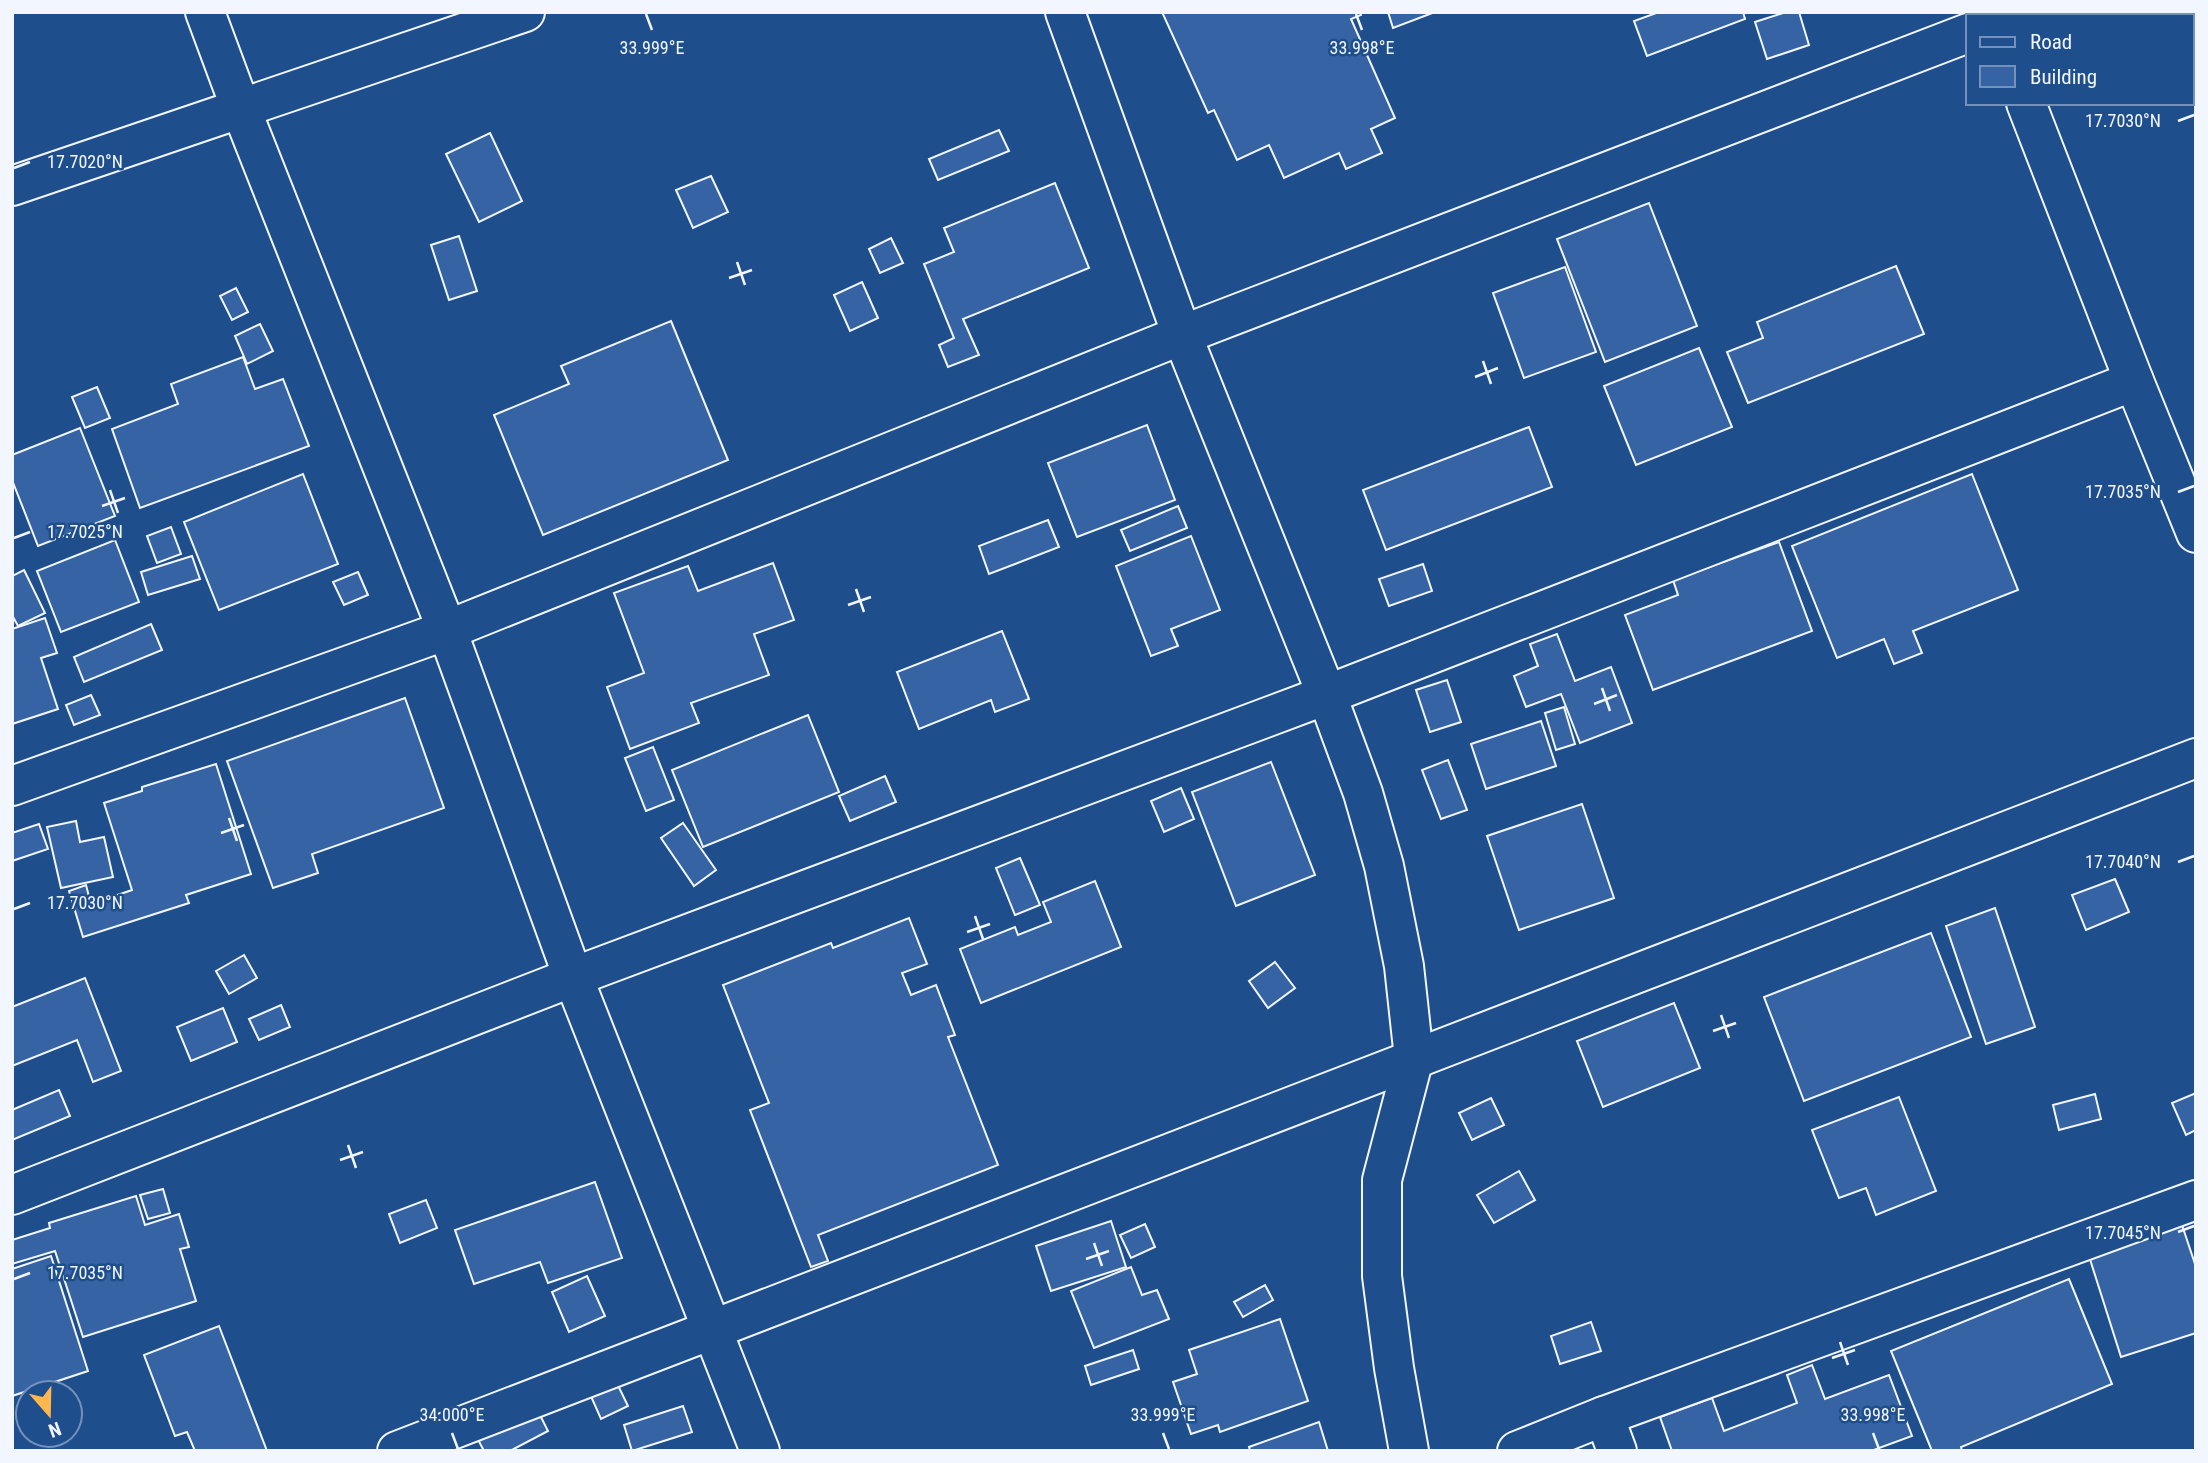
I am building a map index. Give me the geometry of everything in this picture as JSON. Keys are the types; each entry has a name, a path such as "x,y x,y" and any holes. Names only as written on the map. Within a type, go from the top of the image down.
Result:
{"street":[{"path":"205,12 447,629 573,977 760,1451"},
{"path":"12,186 525,12"},
{"path":"1065,12 1182,335 1326,693 1363,793 1384,866 1404,967 1414,1058 1382,1180 1382,1276 1394,1368 1409,1451"},
{"path":"12,786 447,629 1182,335 1966,34"},
{"path":"2027,105 2134,382 2196,533"},
{"path":"12,1195 573,977 1326,693 2134,382"},
{"path":"397,1451 2196,758"},
{"path":"1517,1451 1611,1433 2196,1200"}],"building":[{"path":"1162,12 1360,12 1361,15 1351,19 1395,118 1371,129 1382,153 1346,169 1339,153 1284,178 1269,145 1237,160 1214,110 1208,113"},
{"path":"1388,12 1435,12 1393,28"},
{"path":"1659,12 1743,12 1745,19 1647,56 1634,21"},
{"path":"1786,12 1799,12 1809,45 1767,59 1755,22"},
{"path":"999,130 1009,151 938,180 929,159"},
{"path":"490,133 522,201 479,222 446,154"},
{"path":"711,176 728,212 693,228 676,190"},
{"path":"1055,183 1089,268 963,319 979,355 948,367 939,345 954,338 924,264 954,252 944,228"},
{"path":"1649,203 1697,326 1605,362 1557,239"},
{"path":"459,236 477,291 449,300 431,245"},
{"path":"891,238 903,263 880,273 869,249"},
{"path":"1896,266 1924,334 1748,403 1727,352 1763,338 1757,322"},
{"path":"1565,267 1596,352 1524,378 1493,293"},
{"path":"862,282 878,318 850,331 834,295"},
{"path":"236,288 248,312 232,320 220,296"},
{"path":"671,321 728,460 543,535 494,415 569,384 561,366"},
{"path":"260,324 273,351 247,364 235,336"},
{"path":"1699,348 1732,427 1636,465 1604,386"},
{"path":"243,357 255,389 283,379 309,446 140,508 112,429 178,404 171,384"},
{"path":"97,387 110,418 85,428 72,397"},
{"path":"1147,425 1175,500 1077,537 1048,463"},
{"path":"1529,427 1552,487 1386,550 1363,490"},
{"path":"80,428 115,516 38,546 12,480 12,455"},
{"path":"303,474 338,564 219,610 184,522"},
{"path":"1972,474 2018,590 1913,631 1922,653 1894,664 1884,639 1837,658 1792,546"},
{"path":"1178,506 1187,528 1130,551 1121,530"},
{"path":"1048,520 1059,547 989,574 979,546"},
{"path":"171,527 181,554 157,563 147,536"},
{"path":"1191,536 1220,610 1171,629 1178,646 1151,656 1116,566"},
{"path":"115,540 139,602 61,632 37,571"},
{"path":"1779,542 1812,631 1653,690 1625,615 1678,595 1673,580"},
{"path":"192,556 200,579 148,595 141,572"},
{"path":"773,563 794,620 754,634 769,675 691,703 699,723 630,749 607,687 644,673 614,593 688,566 698,591"},
{"path":"1423,564 1432,591 1389,606 1379,579"},
{"path":"24,570 45,613 18,626 12,615 12,576"},
{"path":"358,572 368,595 344,605 333,582"},
{"path":"45,618 57,653 41,658 58,709 12,724 12,629"},
{"path":"151,624 162,650 84,682 74,657"},
{"path":"1002,631 1029,699 995,712 991,700 919,729 897,672"},
{"path":"1557,634 1575,681 1611,667 1632,723 1580,743 1561,694 1526,707 1514,676 1538,666 1530,644"},
{"path":"1447,680 1461,722 1430,732 1416,690"},
{"path":"91,695 100,715 74,725 66,705"},
{"path":"405,698 444,808 312,854 318,873 273,888 227,761"},
{"path":"1564,707 1575,744 1556,750 1545,713"},
{"path":"808,715 839,792 703,847 672,770"},
{"path":"1541,721 1556,766 1486,789 1471,744"},
{"path":"653,747 674,800 646,811 625,758"},
{"path":"1448,760 1467,810 1441,819 1422,770"},
{"path":"1271,762 1315,875 1236,906 1192,792"},
{"path":"216,764 251,874 186,895 189,903 83,937 69,891 86,885 91,904 132,890 104,803 142,791 142,787"},
{"path":"885,776 896,802 850,821 839,796"},
{"path":"1181,788 1194,819 1164,832 1151,801"},
{"path":"1582,804 1614,898 1519,930 1487,836"},
{"path":"76,821 80,842 104,837 113,877 61,888 47,827"},
{"path":"683,823 716,870 694,886 661,838"},
{"path":"39,824 48,849 12,861 12,833"},
{"path":"1020,858 1040,905 1015,915 996,868"},
{"path":"2115,879 2129,912 2086,930 2072,895"},
{"path":"1095,881 1121,947 981,1003 960,949 1015,927 1018,935 1051,922 1043,902"},
{"path":"1995,908 2035,1027 1986,1044 1946,926"},
{"path":"909,918 927,964 902,973 911,995 936,985 955,1035 948,1037 998,1165 818,1235 828,1261 811,1267 750,1110 769,1103 723,985 831,943 833,948"},
{"path":"1931,933 1971,1037 1804,1101 1764,997"},
{"path":"244,955 257,978 229,994 216,971"},
{"path":"1275,962 1295,988 1268,1008 1249,981"},
{"path":"85,978 121,1071 93,1082 77,1040 12,1066 12,1007"},
{"path":"1674,1003 1700,1068 1603,1107 1577,1041"},
{"path":"281,1005 290,1027 259,1040 249,1019"},
{"path":"223,1008 237,1042 191,1061 177,1027"},
{"path":"59,1090 70,1116 12,1140 12,1110"},
{"path":"2196,1093 2196,1130 2186,1135 2172,1103"},
{"path":"2095,1094 2101,1119 2059,1130 2053,1105"},
{"path":"1899,1097 1936,1191 1876,1215 1866,1188 1839,1198 1812,1130"},
{"path":"1491,1098 1504,1125 1472,1140 1459,1113"},
{"path":"1519,1171 1535,1200 1494,1223 1477,1195"},
{"path":"595,1182 622,1258 548,1283 540,1262 474,1284 455,1230"},
{"path":"163,1189 170,1213 148,1219 140,1195"},
{"path":"136,1196 145,1225 179,1214 189,1247 180,1249 196,1301 83,1337 55,1251 12,1264 12,1240 50,1228 49,1223"},
{"path":"426,1200 437,1228 400,1243 389,1214"},
{"path":"1111,1221 1126,1267 1051,1291 1036,1246"},
{"path":"2181,1222 2196,1267 2196,1333 2121,1357 2088,1253"},
{"path":"1145,1224 1155,1247 1131,1258 1120,1235"},
{"path":"51,1256 88,1371 64,1379 14,1379 12,1396 12,1269"},
{"path":"1131,1267 1142,1295 1157,1290 1169,1319 1094,1348 1071,1291"},
{"path":"587,1276 605,1316 569,1332 552,1292"},
{"path":"2069,1279 2112,1384 1961,1447 1962,1451 1932,1451 1891,1351"},
{"path":"1265,1285 1273,1300 1243,1317 1234,1302"},
{"path":"1280,1319 1308,1401 1220,1432 1218,1425 1191,1434 1173,1382 1197,1374 1189,1350"},
{"path":"1591,1322 1601,1351 1560,1364 1551,1336"},
{"path":"219,1326 267,1451 195,1451 187,1432 175,1436 144,1355"},
{"path":"1133,1350 1139,1369 1091,1385 1085,1366"},
{"path":"1812,1365 1825,1399 1889,1375 1912,1436 1871,1451 1672,1451 1660,1417 1712,1398 1724,1431 1797,1403 1787,1375"},
{"path":"612,1373 628,1406 601,1419 586,1385"},
{"path":"533,1401 548,1431 510,1451 484,1451 474,1432"},
{"path":"683,1406 692,1432 632,1451 624,1425"},
{"path":"1319,1422 1328,1451 1250,1451 1249,1447"}]}
